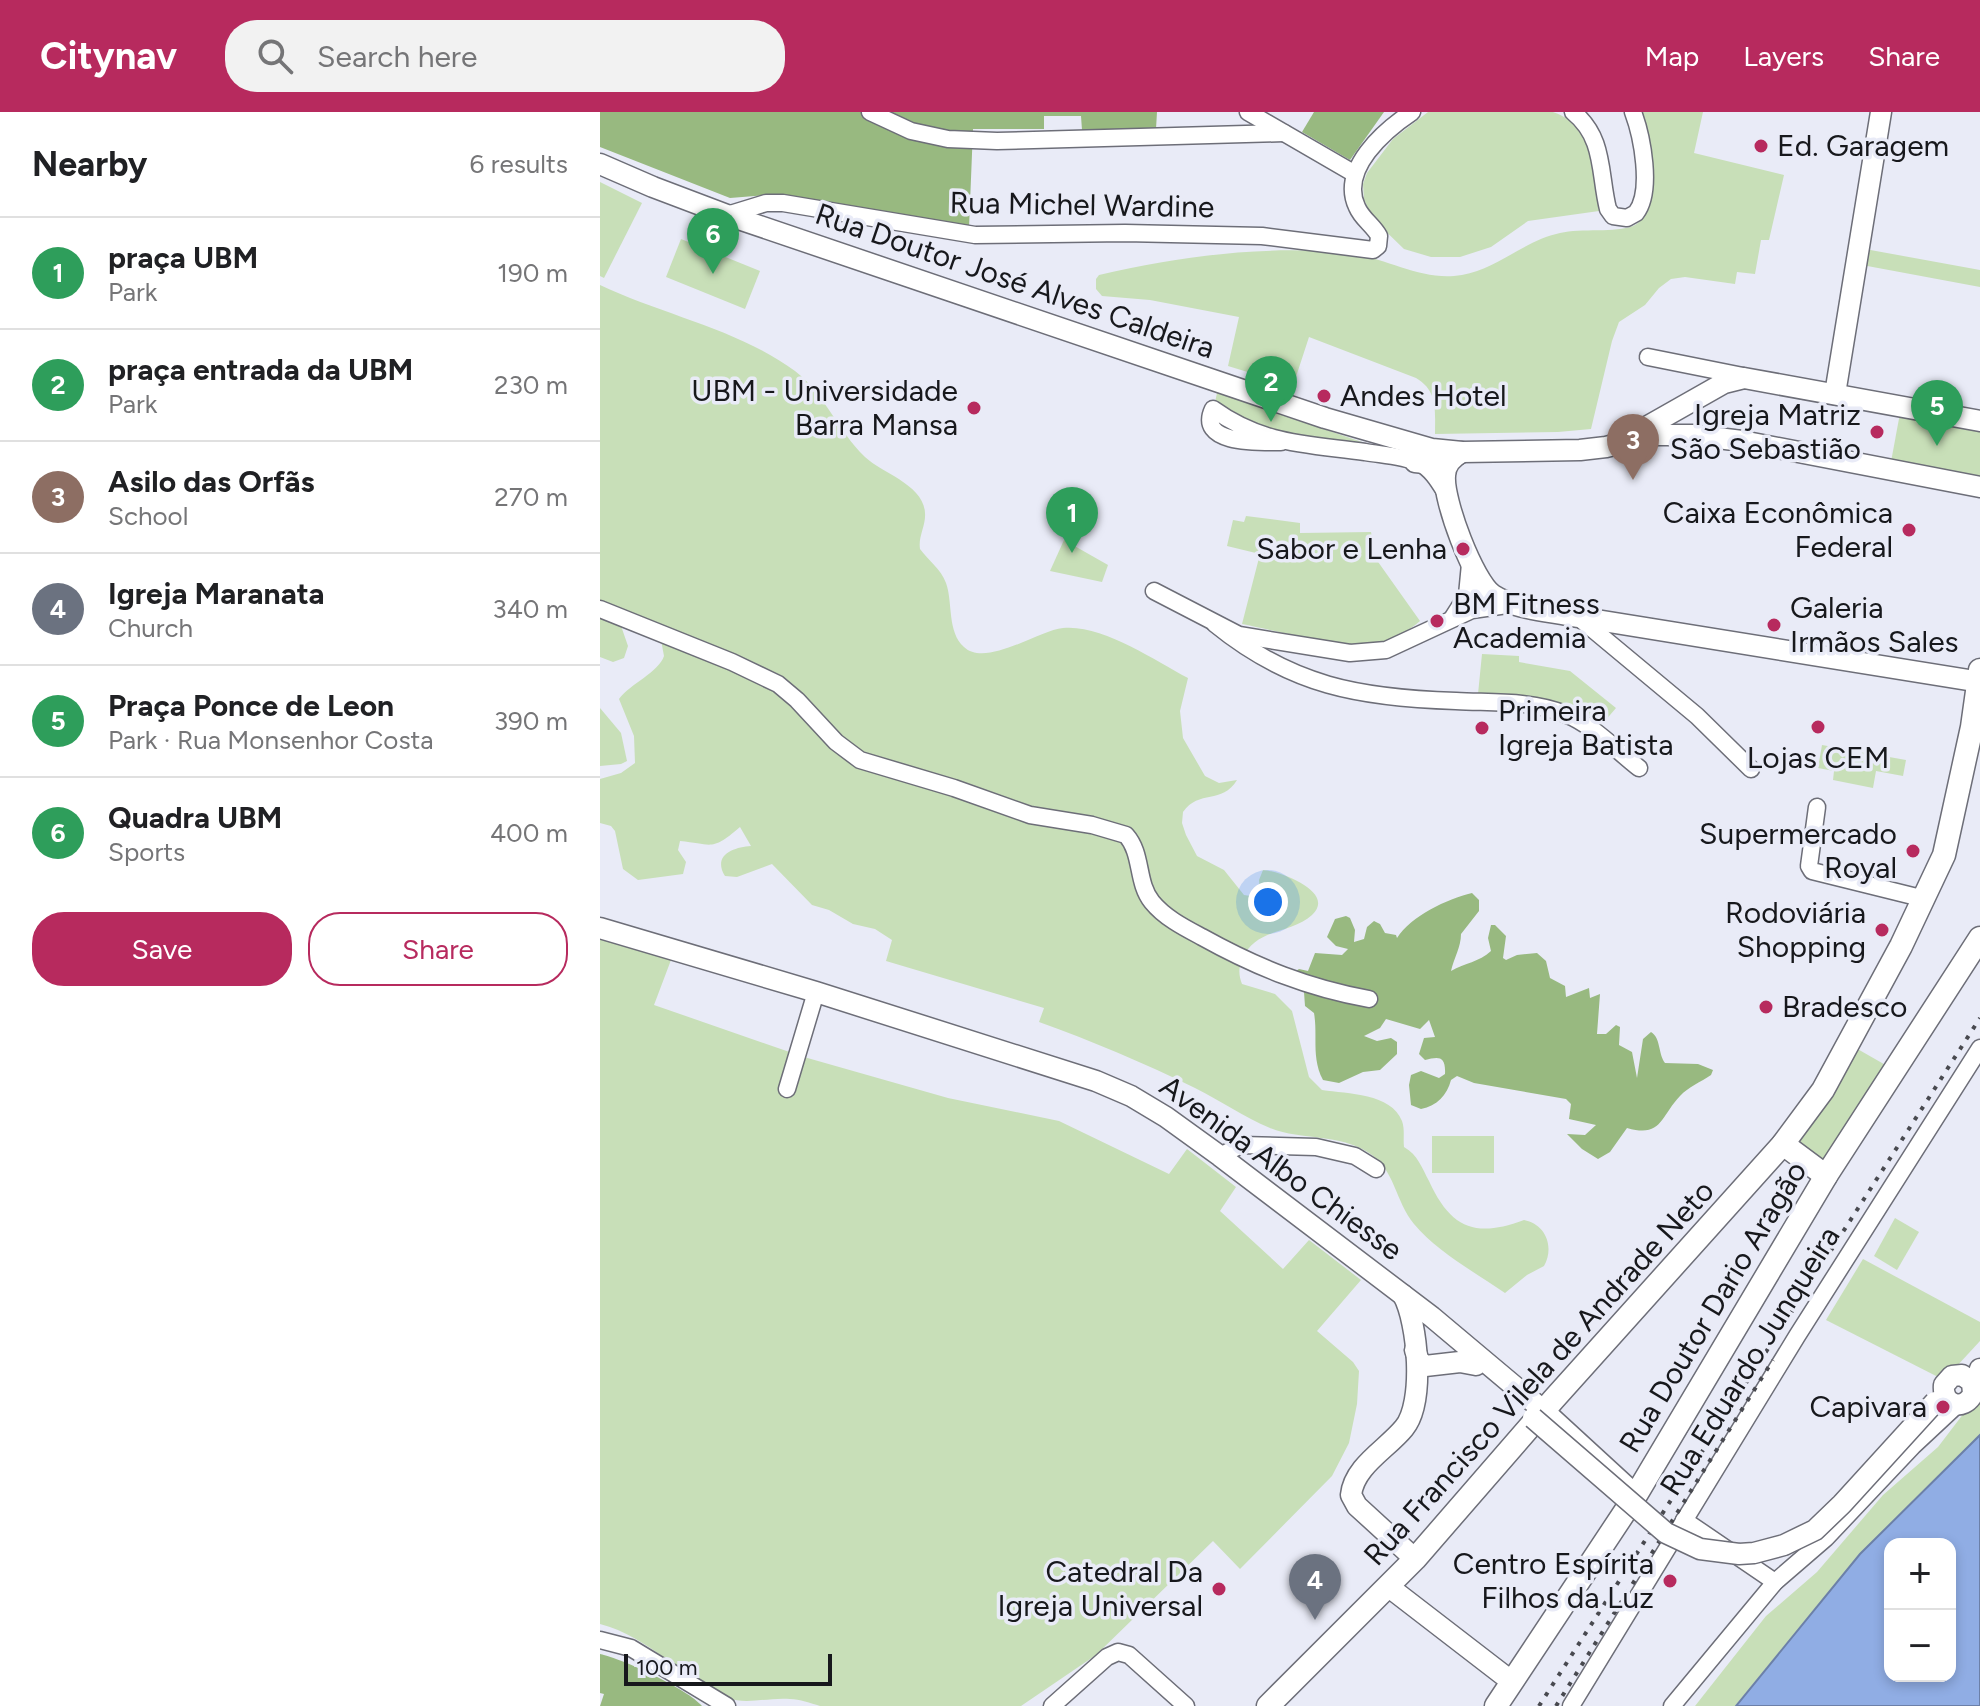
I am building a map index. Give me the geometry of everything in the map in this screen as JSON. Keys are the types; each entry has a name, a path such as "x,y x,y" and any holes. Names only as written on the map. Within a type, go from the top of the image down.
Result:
{"main road":[{"name":"Rua Francisco Vilela de Andrade Neto","path":"1268,1706 1415,1559 1783,1144 1823,1090 1925,899 1944,855 1976,722 1979,677"},
{"name":"Rua Doutor Dario Aragão","path":"1496,1706 1636,1495 1826,1176 1980,938"},
{"path":"1783,1144 1826,1176"}],"street":[{"path":"870,112 911,131 948,139 997,141 1284,133"},
{"path":"1248,112 1355,174 1378,141 1412,112"},
{"path":"1573,112 1596,140 1606,205 1615,217 1632,216 1641,205 1644,155 1633,112"},
{"path":"1835,394 1881,112"},
{"name":"Rua Doutor José Alves Caldeira","path":"600,164 727,215 1325,418 1412,452 1432,449 1450,469 1606,447"},
{"name":"Rua Michel Wardine","path":"727,215 766,203 783,203 975,235 1125,233 1262,236 1373,250 1380,238 1356,204 1353,190 1355,174"},
{"path":"1648,357 1980,421"},
{"path":"1606,447 1724,383 1753,378"},
{"path":"1606,447 1655,435 1693,435 1742,441 1980,487"},
{"path":"1281,442 1412,452 1427,468 1450,469 1470,564 1467,595 1452,619"},
{"path":"1470,564 1490,592 1517,605 1578,617 1979,677"},
{"path":"1154,591 1252,644 1277,667 1299,676 1362,693 1411,699 1519,704 1559,712 1576,719 1639,768"},
{"path":"1252,644 1371,653 1392,648 1452,619 1483,608 1517,605"},
{"path":"600,609 732,662 778,684 836,742 860,760 1030,815 1092,825 1126,835 1134,848 1145,892 1169,918 1232,954 1277,974 1329,991 1369,999"},
{"path":"1578,617 1697,716 1751,769"},
{"path":"1817,807 1809,866 1812,871 1925,899"},
{"name":"Avenida Albo Chiesse","path":"600,928 816,992 1096,1081 1131,1096 1220,1156 1448,1329 1636,1495"},
{"path":"787,1089 816,992"},
{"name":"Rua Eduardo Junqueira","path":"1571,1706 1980,1048"},
{"path":"1220,1156 1228,1149 1241,1145 1316,1147 1355,1156 1376,1169"},
{"path":"1403,1295 1412,1319 1415,1349 1416,1392 1412,1415 1405,1428 1357,1477 1351,1495 1357,1506 1415,1559"},
{"path":"1476,1365 1460,1362 1425,1366 1419,1361 1415,1349 1420,1331 1426,1326 1436,1325 1448,1329 1476,1365 1658,1527 1685,1544 1716,1553 1739,1554 1769,1550 1815,1530 1980,1369"},
{"path":"1672,1706 1775,1582 1826,1538 1913,1446 1980,1361"},
{"path":"1684,1520 1775,1582"},
{"path":"1389,1587 1511,1681"},
{"path":"600,1640 631,1648 727,1706"},
{"path":"1052,1706 1107,1657 1118,1652 1132,1658 1186,1706"}],"green space":[{"path":"600,112 1157,112 1156,129 1082,130 1081,116 1044,116 1044,129 973,129 969,228 779,194 730,198 600,147"},
{"path":"1314,112 1384,112 1350,160 1302,132"},
{"path":"1428,112 1553,112 1568,119 1579,129 1591,152 1599,211 1528,221 1491,247 1460,257 1431,257 1404,249 1372,218 1364,199 1363,184 1367,173 1393,139"},
{"path":"1640,112 1703,112 1694,153 1784,175 1769,240 1761,240 1755,274 1737,272 1735,284 1685,277 1671,279 1645,305 1619,322 1591,429 1435,434 1432,395 1416,378 1309,337 1293,386 1228,366 1239,317 1150,300 1102,296 1096,289 1099,275 1161,262 1254,251 1347,253 1427,274 1454,276 1482,269 1560,233 1633,226 1645,213"},
{"path":"600,182 642,203 604,278 600,276"},
{"path":"681,239 760,271 745,309 666,277"},
{"path":"1865,249 1980,270 1980,287 1862,265"},
{"path":"600,285 749,344 773,356 806,380 855,447 872,463 910,487 923,503 925,518 920,549 944,578 955,633 964,647 974,652 999,651 1053,630 1078,628 1111,637 1188,678 1180,711 1183,738 1205,776 1219,783 1237,780 1231,788 1196,801 1183,812 1182,823 1197,856 1224,870 1244,895 1257,897 1260,894 1259,880 1263,870 1303,884 1317,898 1318,907 1312,915 1294,926 1264,937 1248,949 1240,966 1242,984 1275,994 1292,1011 1309,1077 1322,1090 1368,1096 1389,1105 1396,1112 1403,1124 1404,1147 1422,1167 1446,1210 1467,1225 1479,1228 1524,1220 1538,1226 1548,1244 1544,1266 1505,1293 1423,1234 1408,1215 1390,1176 1369,1153 1346,1142 1270,1128 1157,1070 1039,1022 1044,1008 886,961 892,940 875,929 853,924 829,910 812,905 772,864 737,877 725,876 721,863 723,858 732,850 751,846 740,827 717,843 680,841 678,850 686,862 683,874 638,880 623,869 615,831 611,826 600,823 600,779 621,773 635,763 634,736 619,699 656,667 664,656 661,640 620,623 628,646 624,658 613,662 600,657"},
{"path":"1217,393 1374,446 1287,440 1214,407"},
{"path":"1901,408 1980,424 1980,485 1890,467"},
{"path":"1246,516 1300,523 1300,533 1371,532 1376,559 1420,621 1392,639 1367,644 1312,639 1242,624 1260,554 1227,546 1233,520 1244,522"},
{"path":"1064,540 1108,565 1102,582 1050,571"},
{"path":"1482,654 1519,656 1519,662 1570,671 1616,708 1598,729 1541,699 1478,694"},
{"path":"600,708 621,733 627,761 621,764 600,766"},
{"path":"1822,745 1906,760 1903,776 1876,771 1873,788 1833,780 1834,771 1818,768"},
{"path":"1472,893 1479,900 1479,911 1461,934 1451,971 1491,951 1488,938 1491,925 1495,925 1506,936 1503,958 1506,960 1517,955 1537,953 1546,961 1550,978 1565,986 1566,997 1589,988 1590,998 1600,994 1597,1034 1606,1034 1616,1025 1620,1027 1619,1045 1632,1052 1637,1078 1643,1039 1651,1032 1665,1063 1698,1064 1713,1070 1711,1075 1683,1093 1654,1128 1627,1128 1610,1152 1598,1159 1567,1134 1585,1135 1596,1125 1569,1119 1571,1104 1566,1099 1474,1083 1457,1076 1451,1080 1444,1095 1427,1108 1411,1105 1411,1075 1421,1071 1439,1078 1445,1074 1443,1060 1425,1060 1419,1054 1424,1038 1435,1037 1429,1020 1420,1029 1386,1019 1380,1028 1364,1036 1377,1041 1391,1038 1397,1042 1397,1054 1380,1070 1363,1072 1339,1083 1323,1080 1316,1055 1314,1013 1305,1006 1304,992 1293,973 1299,969 1308,971 1315,953 1342,955 1348,949 1336,946 1327,937 1335,919 1350,918 1355,930 1354,942 1364,939 1367,927 1374,921 1385,933 1397,938 1430,910"},
{"path":"600,938 671,960 654,1005 804,1057 948,1098 1059,1121 1169,1174 1187,1149 1236,1187 1220,1211 1283,1269 1309,1240 1361,1280 1317,1331 1359,1371 1357,1404 1349,1443 1332,1476 1240,1569 1213,1541 1096,1655 1021,1706 820,1706 794,1699 735,1700 711,1690 634,1638 600,1624"},
{"path":"1854,1047 1889,1067 1828,1170 1788,1143"},
{"path":"1432,1136 1494,1136 1494,1173 1432,1173"},
{"path":"1895,1218 1919,1232 1897,1270 1874,1256"},
{"path":"1863,1259 1980,1322 1980,1341 1944,1380 1826,1320"},
{"path":"1980,1392 1980,1435 1860,1554 1735,1706 1695,1706 1766,1616 1817,1572 1883,1495 1938,1447"},
{"path":"600,1654 654,1676 683,1691 702,1706 600,1706 604,1694 600,1693"}],"water":[{"path":"1980,1435 1980,1706 1736,1706 1860,1554"}],"railway":[{"path":"1539,1706 1980,1018"},
{"path":"1556,1706 1773,1360"}],"place":[{"name":"Ed. Garagem","path":"1761,146"},
{"name":"Quadra UBM","path":"713,274"},
{"name":"Andes Hotel","path":"1324,396"},
{"name":"UBM - Universidade Barra Mansa","path":"974,408"},
{"name":"praça entrada da UBM","path":"1271,422"},
{"name":"Igreja Matriz São Sebastião","path":"1877,432"},
{"name":"Praça Ponce de Leon","path":"1937,446"},
{"name":"Asilo das Orfãs","path":"1633,480"},
{"name":"Caixa Econômica Federal","path":"1909,530"},
{"name":"Sabor e Lenha","path":"1463,549"},
{"name":"praça UBM","path":"1072,553"},
{"name":"BM Fitness Academia","path":"1437,621"},
{"name":"Galeria Irmãos Sales","path":"1774,625"},
{"name":"Lojas CEM","path":"1818,727"},
{"name":"Primeira Igreja Batista","path":"1482,728"},
{"name":"Supermercado Royal","path":"1913,851"},
{"name":"Rodoviária Shopping","path":"1882,930"},
{"name":"Bradesco","path":"1766,1007"},
{"name":"Capivara","path":"1943,1407"},
{"name":"Centro Espírita Filhos da Luz","path":"1670,1581"},
{"name":"Catedral Da Igreja Universal","path":"1219,1589"},
{"name":"Igreja Maranata","path":"1315,1620"}]}
